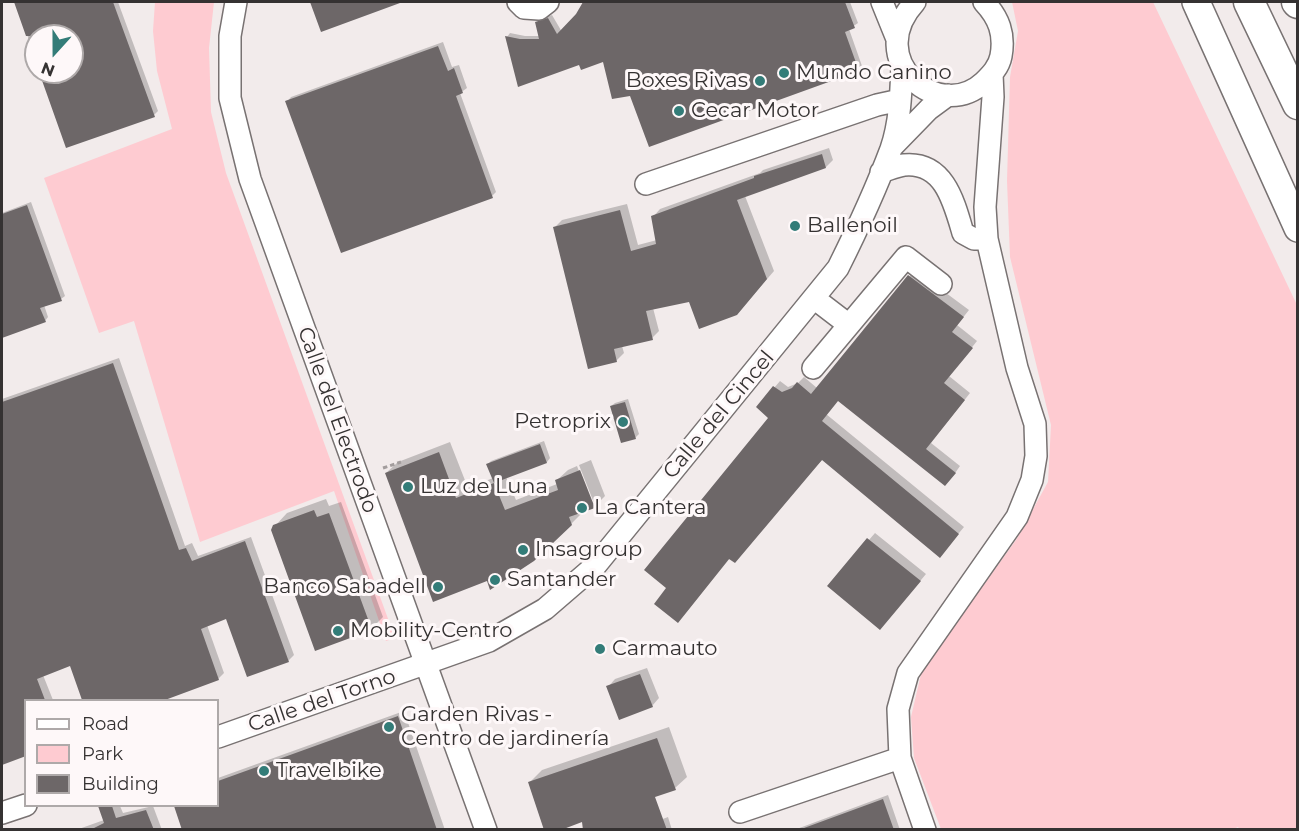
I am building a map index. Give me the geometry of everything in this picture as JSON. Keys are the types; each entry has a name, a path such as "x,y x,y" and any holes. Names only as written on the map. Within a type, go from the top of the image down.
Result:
{"highway":[{"path":"1249,2 1298,104"}],"main road":[{"path":"1178,2 1202,49 1238,95"},
{"path":"1196,2 1298,228"}],"street":[{"name":"Calle del Electrodo","path":"236,2 230,36 230,98 250,179 486,830"},
{"path":"518,2 524,8 539,9 548,2"},
{"path":"882,2 897,39"},
{"path":"915,2 899,25 898,53 902,66 921,87 934,93 948,95 964,93 980,86 992,74 1000,60 1003,44 1001,28 995,14 984,2"},
{"path":"891,147 900,100 902,66"},
{"path":"925,830 900,758 898,709 908,673 1017,518 1032,480 1036,456 1035,424 1017,368 987,239 986,207 993,97 992,74"},
{"path":"891,147 929,109 948,95"},
{"path":"646,184 877,105 900,100"},
{"name":"Calle del Cincel","path":"426,664 489,641 545,609 597,565 838,268 853,239 891,147"},
{"path":"881,172 904,165 925,167 938,174 946,187 963,233 974,239 987,239"},
{"path":"813,368 906,257 941,284"},
{"path":"815,299 849,325"},
{"name":"Calle del Torno","path":"219,737 426,664"},
{"path":"740,812 900,758"},
{"path":"2,813 24,806"}],"path":[{"path":"383,468 400,462"}],"green space":[{"path":"155,2 214,2 209,48 211,112 226,173 395,638 386,641 334,491 200,542 134,321 99,333 44,178 172,129 157,71 153,31"},
{"path":"1012,2 1153,2 1297,305 1297,829 1240,830 1238,827 1231,830 941,829 914,758 911,717 922,670 1016,540 1048,482 1051,425 1010,257 1007,181 1010,77 1018,31"}],"building":[{"path":"14,2 113,2 155,117 66,148 43,84 84,84 84,24 24,24 24,30"},
{"path":"310,2 400,2 400,3 321,32"},
{"path":"583,2 845,2 855,28 845,32 859,71 649,147 630,96 612,99 603,62 581,70 579,65 518,87 505,36 539,39 535,22 548,18 557,34 576,14"},
{"path":"438,46 448,71 454,68 463,93 456,96 493,198 341,253 285,101"},
{"path":"822,154 826,168 737,200 767,279 737,315 699,329 689,302 646,311 653,340 614,349 617,362 588,369 553,227 620,210 631,251 656,244 651,216 754,178 754,176"},
{"path":"27,205 62,301 40,308 46,322 2,338 2,214"},
{"path":"908,275 964,317 952,332 973,348 944,383 965,400 926,449 956,473 945,486 838,401 822,421 959,534 940,558 822,460 735,563 729,559 678,623 654,604 666,588 644,570 768,418 756,407 773,386 782,392 792,388 797,382 811,394"},
{"path":"113,363 179,550 186,548 192,561 245,541 289,662 247,677 226,619 201,629 219,680 168,699 82,699 70,666 37,679 45,699 24,699 24,757 2,765 2,402"},
{"name":"Petroprix","path":"625,402 636,439 621,443 610,406"},
{"path":"540,444 547,463 494,483 486,464"},
{"path":"439,452 456,498 494,483 505,510 558,490 555,480 580,470 595,508 569,517 572,525 534,561 490,590 487,581 433,602 385,473"},
{"path":"314,510 317,517 329,513 372,630 315,651 271,530 273,525"},
{"path":"867,538 921,581 880,630 827,586"},
{"path":"640,674 653,707 619,720 606,686"},
{"path":"398,716 437,830 182,830 174,807 219,807 219,781"},
{"path":"657,738 676,790 655,797 667,830 583,830 582,822 561,830 544,830 528,782"},
{"path":"883,799 894,830 805,830 804,828"},
{"path":"98,807 112,807 116,818 146,810 154,830 90,830 104,823"}],"place":[{"name":"Mundo Canino","path":"784,73"},
{"name":"Boxes Rivas","path":"760,81"},
{"name":"Cecar Motor","path":"679,111"},
{"name":"Ballenoil","path":"795,226"},
{"name":"Petroprix","path":"623,422"},
{"name":"Luz de Luna","path":"408,487"},
{"name":"La Cantera","path":"582,508"},
{"name":"Insagroup","path":"523,550"},
{"name":"Santander","path":"495,580"},
{"name":"Banco Sabadell","path":"438,587"},
{"name":"Mobility-Centro","path":"338,631"},
{"name":"Carmauto","path":"600,649"},
{"name":"Garden Rivas - Centro de jardinería","path":"389,727"},
{"name":"Travelbike","path":"264,771"}]}
